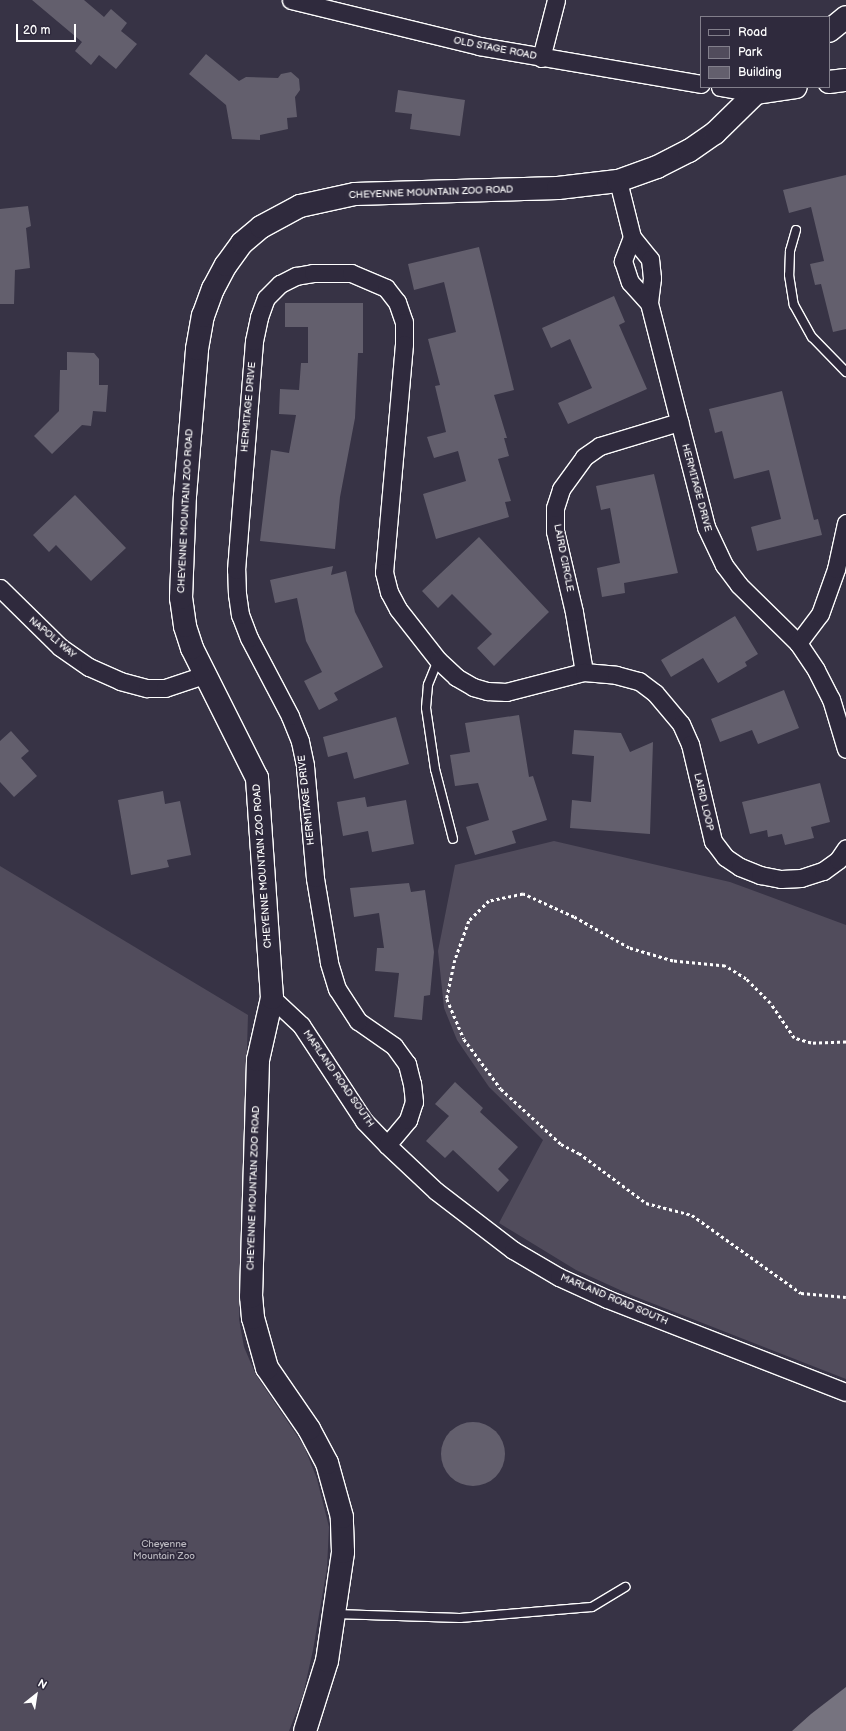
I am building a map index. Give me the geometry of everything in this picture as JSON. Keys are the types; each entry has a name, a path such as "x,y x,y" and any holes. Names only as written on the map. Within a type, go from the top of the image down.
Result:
{"street":[{"name":"OLD STAGE ROAD","path":"291,0 392,27 541,58 700,84"},
{"path":"541,58 556,0"},
{"path":"830,30 846,17"},
{"path":"830,82 846,80"},
{"path":"733,88 759,90 784,88"},
{"name":"CHEYENNE MOUNTAIN ZOO ROAD","path":"305,1731 327,1661 343,1552 342,1517 327,1463 309,1430 267,1368 253,1318 251,1297 258,1060 272,998 257,778 204,675 185,626 181,598 185,496 197,357 203,316 213,289 226,265 242,244 260,227 300,206 355,194 558,188 618,180 658,167 689,151 715,133 759,90"},
{"name":"HERMITAGE DRIVE","path":"618,180 632,236 650,259 652,278 649,303 699,504 714,548 739,585 798,644"},
{"name":"HERMITAGE DRIVE","path":"632,236 623,261 630,282 649,303"},
{"name":"HERMITAGE DRIVE","path":"387,1145 408,1120 414,1102 412,1084 407,1064 394,1046 358,1021 337,990 329,962 315,878 305,765 300,741 290,716 249,638 240,615 237,594 236,570 254,341 259,317 266,298 280,284 296,276 351,273 386,288 397,302 404,322 404,344 384,572 389,592 398,609 438,660 456,677 473,687 487,691 506,692 584,672"},
{"name":"LAIRD CIRCLE","path":"584,672 574,612 555,531 555,508 561,489 584,457 600,446 679,422"},
{"path":"846,523 836,569 820,614 798,644 816,670 831,699 846,749"},
{"name":"NAPOLI WAY","path":"0,588 60,647 89,667 120,681 147,688 165,688 204,675"},
{"name":"LAIRD LOOP","path":"584,672 616,675 639,681 655,693 681,724 690,744 713,842 725,857 740,867 760,875 781,879 801,878 823,871 838,860 846,848"},
{"name":"MARLAND ROAD SOUTH","path":"272,998 301,1025 364,1121 436,1191 513,1250 559,1277 607,1299 846,1392"}],"lane":[{"path":"796,230 790,252 789,275 794,305 812,337 846,372"},
{"path":"438,660 428,685 426,708 435,768 454,839"},
{"path":"334,1614 416,1619 460,1618 592,1607 625,1588"}],"path":[{"path":"846,1042 812,1044 794,1038 770,1003 746,979 725,966 672,961 629,948 574,917 523,894 489,901 469,921 455,960 447,999 464,1039 502,1089 561,1144 579,1153 646,1203 692,1215 801,1293 846,1298"}],"green space":[{"path":"554,841 730,882 846,925 846,1379 631,1295 576,1270 499,1223 543,1140 489,1087 457,1040 444,1008 438,951 455,865"},
{"name":"Cheyenne Mountain Zoo","path":"0,866 248,1015 239,1319 244,1347 256,1375 304,1446 317,1479 329,1527 327,1568 313,1650 303,1695 289,1731 0,1731"}],"shaded area":[{"path":"846,1687 846,1731 792,1731 811,1714"}],"building":[{"path":"32,0 84,0 104,17 111,9 127,23 121,31 137,44 116,69 99,55 91,65 75,51 82,42"},
{"path":"206,54 239,81 246,77 278,78 281,74 291,72 299,79 300,90 295,97 297,117 287,118 288,129 260,135 260,140 232,139 226,105 189,74"},
{"path":"398,90 465,100 460,136 410,129 412,114 395,112"},
{"path":"846,175 846,329 833,332 821,284 815,285 810,264 824,261 811,207 789,213 783,190"},
{"path":"28,206 31,226 26,228 30,268 15,270 14,304 0,304 0,209"},
{"path":"479,247 514,390 494,395 507,438 504,438 509,456 498,459 511,501 505,502 509,517 436,539 423,494 466,481 458,451 434,458 427,437 446,432 435,386 440,385 428,339 456,332 444,282 414,290 408,264"},
{"path":"614,296 625,322 619,325 647,389 568,424 558,403 592,388 570,339 551,348 542,328"},
{"path":"285,303 363,303 363,353 358,353 355,418 340,497 335,549 260,541 271,450 289,453 296,415 279,414 280,389 299,390 301,363 308,363 308,327 285,327"},
{"path":"67,352 94,353 99,359 99,385 108,385 106,412 93,411 91,426 82,425 52,454 34,436 59,411 60,370 67,370"},
{"path":"782,391 814,520 818,519 822,535 757,551 751,527 781,519 769,470 734,479 722,431 715,433 709,409"},
{"path":"654,474 678,573 624,583 625,593 602,597 597,568 620,563 610,508 601,510 596,486"},
{"path":"75,495 126,548 91,581 56,545 49,552 33,535"},
{"path":"479,537 549,612 494,666 477,648 492,634 452,594 438,608 422,591"},
{"path":"333,566 331,575 346,571 355,612 383,667 334,693 338,700 319,710 304,681 322,672 306,641 297,598 275,603 270,580"},
{"path":"735,616 758,654 745,662 747,666 718,683 703,658 671,677 661,660"},
{"path":"784,690 799,728 758,744 752,730 720,742 711,719"},
{"path":"519,715 529,777 533,776 547,820 512,831 516,843 475,855 466,827 489,820 478,783 455,786 450,755 470,752 465,723"},
{"path":"396,717 409,764 354,779 347,752 328,757 323,737"},
{"path":"574,730 621,733 630,752 653,742 650,834 570,828 572,800 591,802 594,756 572,754"},
{"path":"11,731 29,751 21,758 37,776 14,797 0,782 0,741"},
{"path":"820,783 830,822 811,827 814,838 785,845 782,834 768,837 767,830 750,834 742,802"},
{"path":"163,791 165,804 180,801 191,855 167,860 169,867 131,875 118,800"},
{"path":"365,797 367,807 406,800 414,844 372,852 368,831 343,836 337,802"},
{"path":"409,883 411,892 425,890 434,952 430,995 424,996 422,1020 394,1017 399,973 375,971 377,948 384,948 379,913 354,917 350,888"},
{"path":"455,1082 483,1108 480,1112 518,1147 498,1169 509,1180 498,1192 453,1150 445,1158 426,1141 449,1116 435,1104"},
{"path":"473,1422 491,1428 499,1436 505,1454 499,1472 491,1480 473,1486 455,1480 447,1472 441,1454 447,1436 455,1428"}]}
